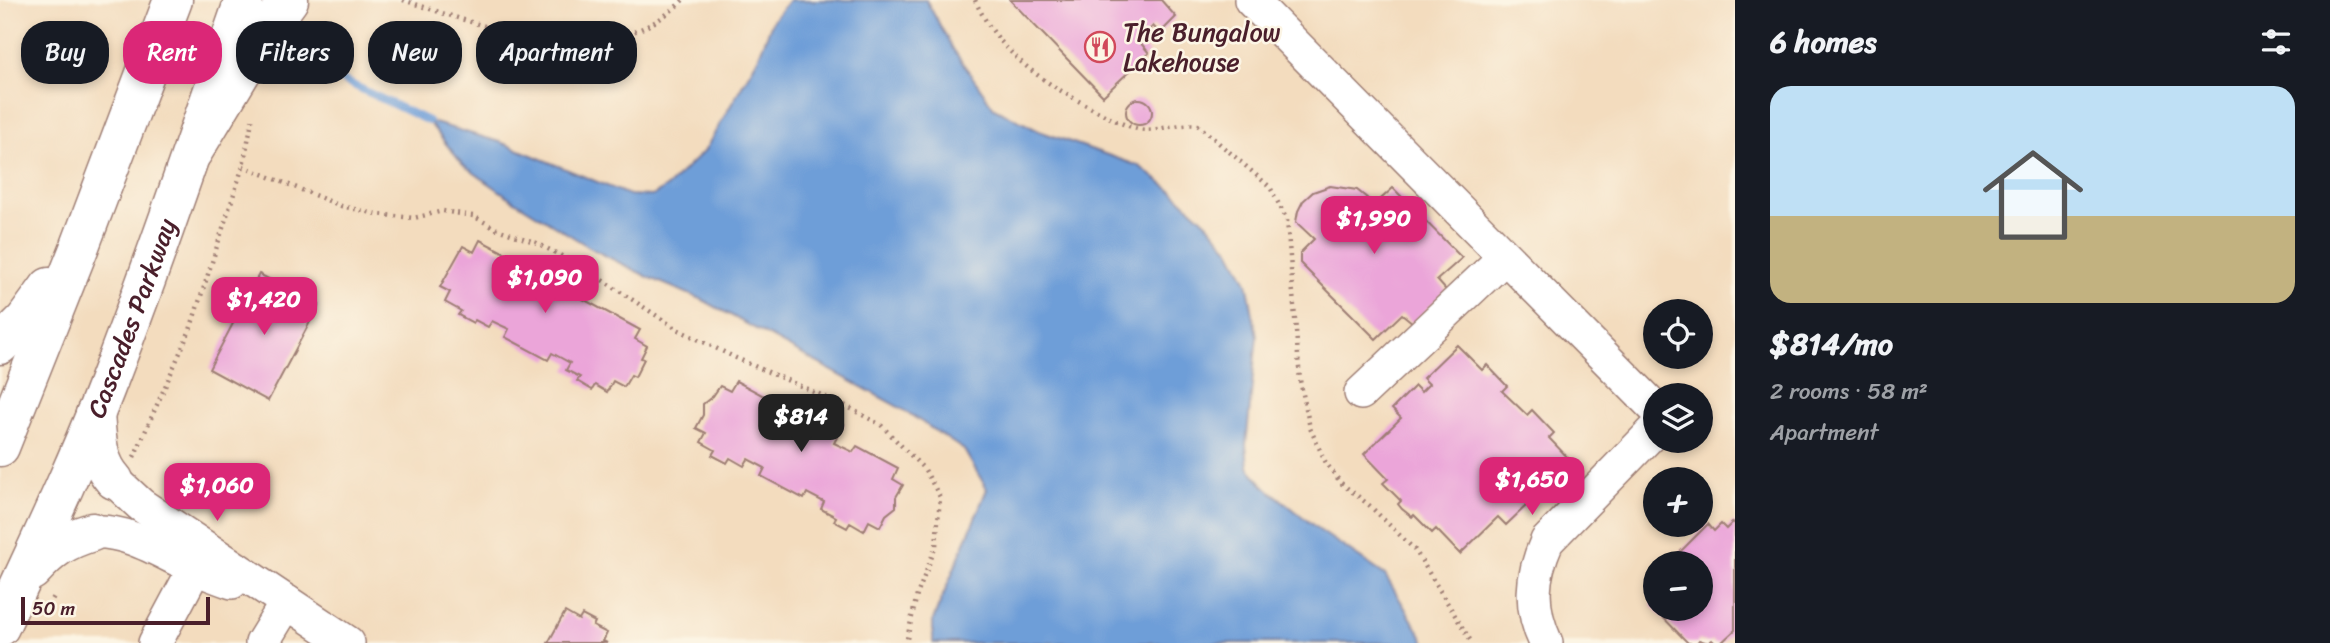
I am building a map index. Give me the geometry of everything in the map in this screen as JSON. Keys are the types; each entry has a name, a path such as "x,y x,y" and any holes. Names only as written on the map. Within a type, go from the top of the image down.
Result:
{"main road":[{"path":"0,447 173,0"},
{"name":"Cascades Parkway","path":"0,627 65,487 95,414 193,152 244,0"},
{"path":"193,152 265,33 289,0"},
{"path":"0,345 25,320 80,246"},
{"path":"95,414 98,447 105,470 121,472"},
{"path":"19,586 49,553 65,540 92,532"}],"street":[{"path":"1251,0 1643,396"},
{"path":"1361,393 1505,257"},
{"path":"1546,643 1535,616 1532,590 1537,564 1547,541 1643,442"},
{"path":"121,472 141,505 348,643"},
{"path":"92,532 109,531 125,535 195,568 287,602"},
{"path":"155,643 195,568"},
{"path":"262,643 287,602"}],"path":[{"path":"403,0 530,38 593,41 645,28 683,0"},
{"path":"975,0 997,38 1034,75 1068,96 1136,129 1184,123 1198,125 1270,187 1287,220 1300,380 1310,428 1326,463 1341,483 1369,505 1415,550 1472,643"},
{"path":"121,472 136,456 190,330 243,166 254,115"},
{"path":"243,166 341,205 377,214 414,218 443,211 472,216 497,229 537,243 584,268 677,329 844,405 881,425 925,470 940,497 936,546 917,596 905,643"},
{"path":"40,621 57,591"}],"water":[{"path":"789,0 926,0 953,49 994,108 1039,131 1139,166 1208,224 1230,250 1247,282 1257,336 1246,445 1248,467 1263,485 1319,530 1385,575 1426,643 933,643 933,620 987,489 964,450 902,409 703,300 594,250 510,198 463,165 428,121 500,142 629,195 652,196 668,186 705,150 758,58 773,20"}],"building":[{"name":"The Bungalow Lakehouse","path":"1010,0 1161,0 1176,17 1160,33 1153,26 1139,41 1149,53 1103,96"},
{"path":"1139,99 1148,103 1152,112 1148,121 1139,125 1130,121 1126,112 1130,103"},
{"path":"1330,186 1357,190 1367,198 1354,209 1361,217 1393,188 1462,258 1437,280 1446,290 1413,323 1402,314 1376,339 1300,263 1300,253 1314,239 1296,222 1298,211 1303,201 1313,192"},
{"path":"480,240 524,263 521,268 539,278 548,263 588,285 581,298 640,330 635,339 647,346 635,377 631,375 624,387 613,381 607,392 595,385 592,390 577,381 580,377 566,370 570,363 552,353 548,360 505,337 509,329 492,321 488,327 458,315 461,311 445,302 450,292 440,287 463,246 474,252"},
{"path":"259,274 319,305 268,401 209,369"},
{"path":"1457,345 1482,370 1487,365 1507,386 1502,391 1527,415 1532,410 1554,433 1549,438 1572,462 1537,496 1532,491 1525,498 1530,502 1506,525 1498,517 1460,554 1436,529 1432,533 1414,515 1412,517 1402,509 1398,504 1401,501 1383,483 1388,479 1364,454 1401,418 1392,409 1415,386 1421,392 1429,384 1423,378"},
{"path":"736,381 777,403 774,410 793,420 803,400 814,406 827,408 830,415 844,424 834,443 853,452 857,446 898,468 893,479 903,485 896,497 896,507 886,515 880,527 869,521 864,531 850,523 847,528 834,521 836,517 821,509 824,502 807,493 804,499 761,476 765,468 748,459 744,466 730,458 727,463 712,455 715,450 701,442 706,433 696,428 703,415 703,404 720,386 730,391"},
{"path":"1733,522 1735,524 1735,630 1721,643 1699,640 1697,643 1688,643 1667,621 1713,621 1713,551 1681,551 1695,537 1713,537 1713,530 1721,524 1726,529"},
{"path":"565,612 579,620 582,615 595,622 593,626 607,633 603,641 607,643 548,643"}],"waterway":[{"path":"351,84 428,121"}],"place":[{"name":"The Bungalow Lakehouse","path":"1100,47"}]}
